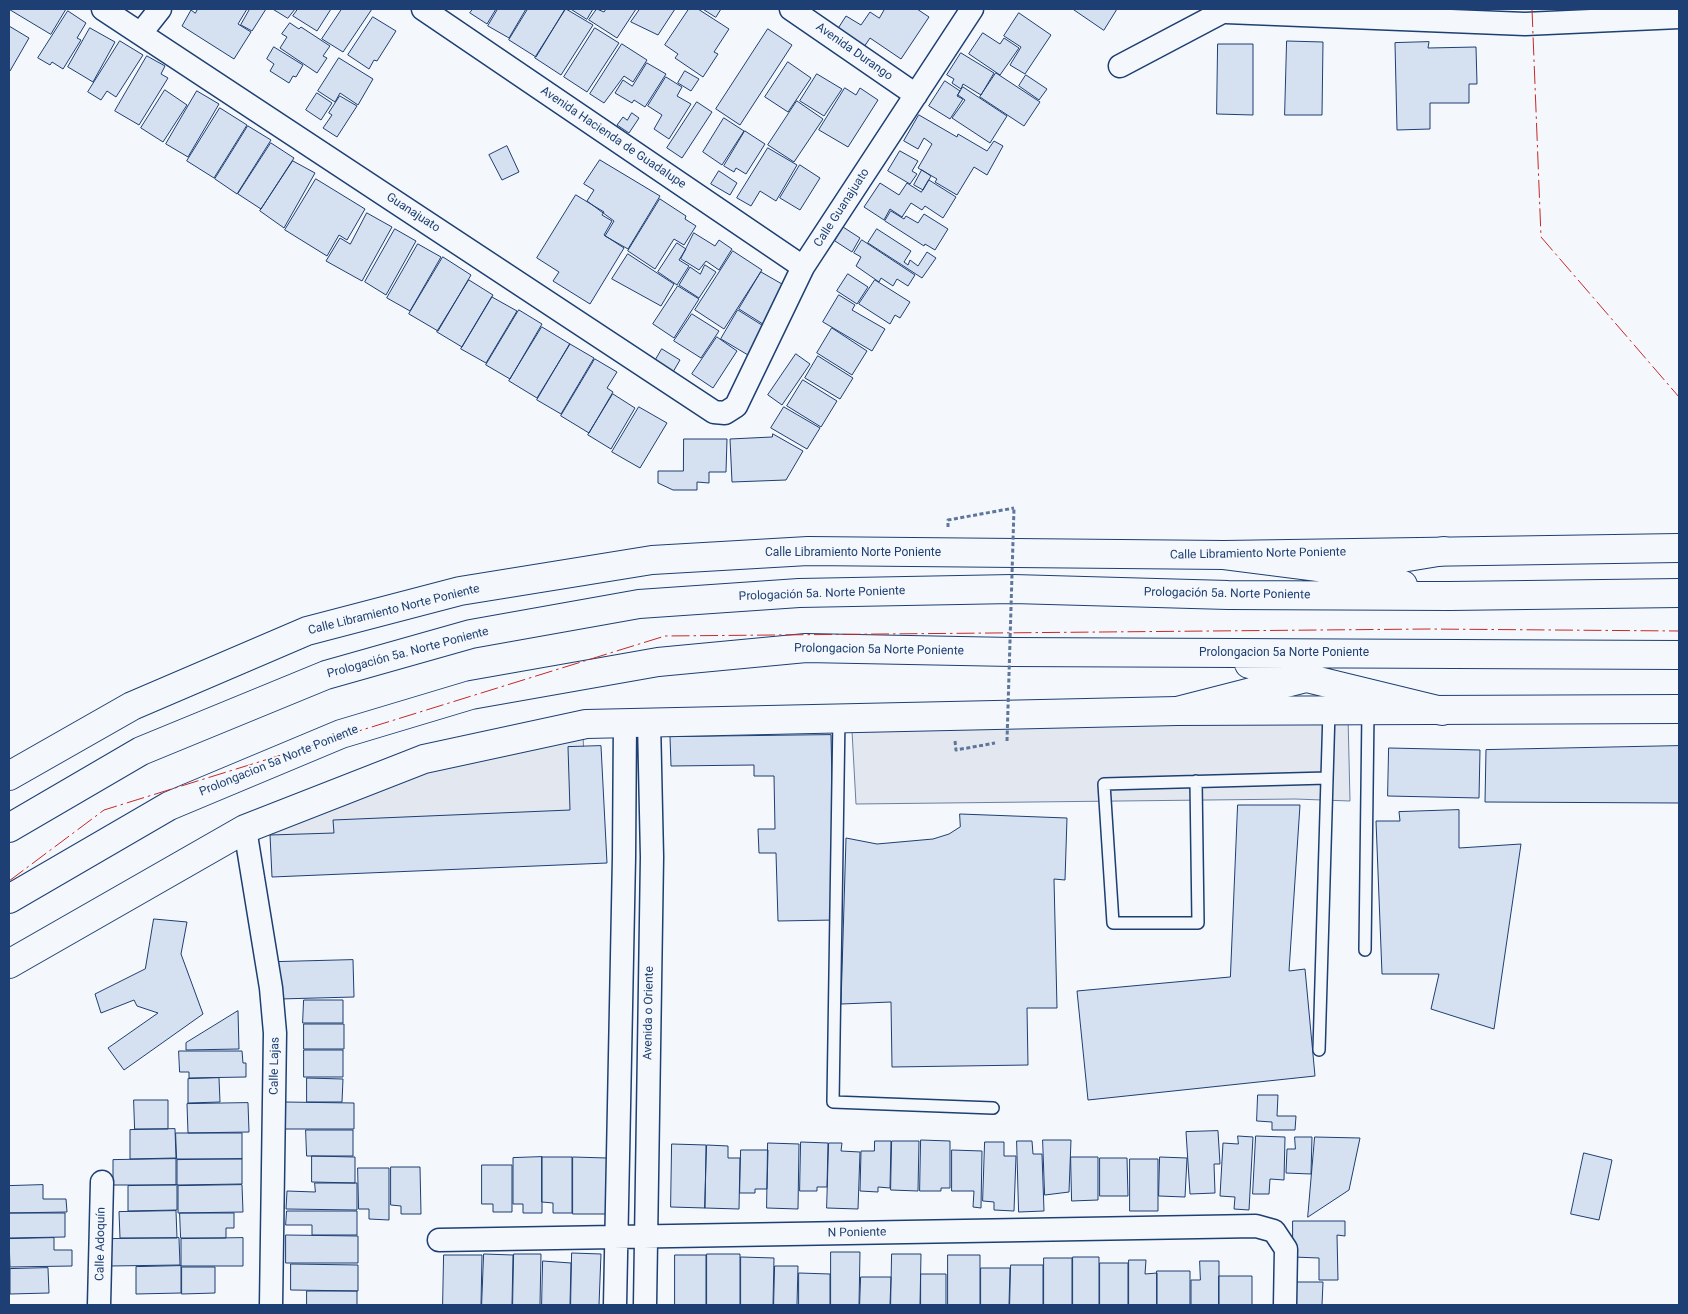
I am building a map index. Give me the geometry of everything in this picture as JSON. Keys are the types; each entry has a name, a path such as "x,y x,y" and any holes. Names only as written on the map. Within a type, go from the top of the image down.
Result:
{"main road":[{"name":"Calle Libramiento Norte Poniente","path":"9,776 132,706 299,635 460,591 652,560 808,551 1224,555 1679,548"},
{"path":"1228,595 1334,569 1444,551"},
{"path":"1224,555 1334,569 1450,596"},
{"name":"Prologación 5a. Norte Poniente","path":"9,828 150,748 326,675 471,634 639,604 799,593 1013,588 1228,595 1450,596 1679,593"},
{"name":"Prolongacion 5a Norte Poniente","path":"9,899 168,806 341,734 471,695 658,662 806,648 1204,653 1679,655"},
{"path":"1204,653 1442,711"},
{"path":"1177,711 1400,654"},
{"path":"9,964 245,829 424,758 586,724 1177,711 1679,709"}],"street":[{"name":"Guanajuato","path":"103,9 714,412 725,413"},
{"path":"141,33 160,9"},
{"name":"Avenida Hacienda de Guadalupe","path":"423,9 803,267"},
{"name":"Avenida Durango","path":"791,9 916,95"},
{"name":"Calle Guanajuato","path":"725,413 736,406 803,267 972,9"},
{"path":"1120,66 1227,10 1679,17"},
{"path":"615,1305 614,1237 624,857 637,722"},
{"name":"Avenida o Oriente","path":"637,722 652,857 645,1305"},
{"name":"Calle Lajas","path":"245,829 271,988 275,1032 272,1305"},
{"name":"Calle Adoquín","path":"99,1305 102,1182"},
{"name":"N Poniente","path":"439,1240 1256,1226 1274,1231 1286,1249 1285,1305"}],"lane":[{"path":"1319,1050 1330,711"},
{"path":"1365,950 1368,711"},
{"path":"839,717 833,1102 992,1108"},
{"path":"1196,781 1198,923 1113,923 1104,784 1196,781 1327,778"}],"path":[{"path":"948,520 1014,508 1007,741 956,750"}],"shaded area":[{"path":"1348,716 1350,801 1295,799 856,804 852,731"},
{"path":"583,735 588,853 273,870 270,829 416,768"}],"building":[{"path":"9,9 66,9 51,34"},
{"path":"198,9 247,9 238,24 251,32 234,59 182,26 191,10 195,13"},
{"path":"250,9 266,9 252,31 241,25"},
{"path":"273,9 295,9 288,18"},
{"path":"298,9 331,9 317,31 293,16"},
{"path":"342,9 372,9 343,52 322,39"},
{"path":"473,9 496,9 487,24 470,13"},
{"path":"498,9 526,9 509,38 488,26"},
{"path":"528,9 565,9 536,57 509,40"},
{"path":"566,9 593,25 561,75 535,58"},
{"path":"571,9 593,9 587,19"},
{"path":"597,9 604,12 606,9 636,9 617,38 589,20"},
{"path":"640,9 675,9 658,35 631,22"},
{"path":"689,9 698,9 729,29 714,52 718,54 703,77 675,58 678,54 665,45"},
{"path":"703,9 721,9 716,17"},
{"path":"885,9 917,9 929,17 901,59 870,38 864,47 837,30 846,16 861,25 870,12 879,18"},
{"path":"1073,9 1117,9 1104,30"},
{"path":"68,11 86,23 77,38 81,40 63,69 52,62 50,65 38,58"},
{"path":"1019,13 1051,35 1025,74 1010,65 1021,47 1004,36"},
{"path":"373,17 396,31 377,61 374,60 369,69 348,55"},
{"path":"290,23 299,29 301,27 330,46 323,56 327,58 317,73 280,48 287,37 282,34"},
{"path":"9,26 29,38 10,71 9,70"},
{"path":"90,28 115,42 93,82 68,67"},
{"path":"595,28 619,43 587,92 564,77"},
{"path":"768,29 792,45 740,125 716,109"},
{"path":"983,33 1000,44 1004,38 1019,48 1000,75 969,54"},
{"path":"120,41 143,55 116,97 107,91 101,100 88,92"},
{"path":"1287,41 1323,42 1322,115 1285,115"},
{"path":"1429,42 1428,48 1476,47 1477,84 1469,84 1469,103 1430,103 1430,129 1397,130 1395,43"},
{"path":"622,44 647,60 633,82 624,76 604,103 590,94"},
{"path":"1218,44 1253,44 1253,115 1217,114"},
{"path":"274,47 303,65 296,77 293,76 289,83 270,71 274,64 267,59"},
{"path":"961,53 994,73 981,95 963,84 961,89 952,83 954,79 947,75"},
{"path":"147,56 165,66 161,74 168,78 139,125 115,111"},
{"path":"339,58 373,79 358,105 340,93 335,102 318,91"},
{"path":"788,62 811,78 788,112 765,97"},
{"path":"647,63 666,74 645,107 634,100 632,103 615,93 623,80 632,86"},
{"path":"685,71 699,79 691,91 678,83"},
{"path":"996,73 1040,102 1024,126 980,97"},
{"path":"817,74 842,89 824,116 800,101"},
{"path":"1026,75 1047,89 1039,100 1019,86"},
{"path":"666,77 682,87 677,96 691,104 669,139 654,129 662,115 648,106"},
{"path":"945,81 960,91 957,96 963,99 950,119 929,106"},
{"path":"963,87 1007,116 990,143 952,118 965,100 958,95"},
{"path":"845,88 856,95 860,88 878,100 848,147 819,130"},
{"path":"165,90 187,105 163,142 141,128"},
{"path":"197,91 219,104 188,157 166,144"},
{"path":"317,93 332,103 321,120 306,110"},
{"path":"340,96 357,106 337,137 323,128 332,115 329,113"},
{"path":"797,101 823,119 794,162 768,145"},
{"path":"697,102 712,112 682,158 667,148"},
{"path":"220,108 247,125 214,178 187,161"},
{"path":"632,113 639,118 629,133 617,125 623,117 627,120"},
{"path":"919,115 957,137 958,134 987,151 994,141 1003,146 987,175 974,167 957,195 935,182 937,179 918,168 932,144 924,138 918,149 904,141"},
{"path":"724,118 744,131 722,165 703,152"},
{"path":"248,126 271,140 237,194 215,179"},
{"path":"745,131 765,144 746,174 736,168 734,172 724,166"},
{"path":"271,143 294,158 261,209 238,194"},
{"path":"507,146 519,172 502,180 489,155"},
{"path":"768,148 797,165 776,201 760,191 751,206 737,198"},
{"path":"900,151 918,161 912,171 917,174 910,184 888,171"},
{"path":"600,160 660,196 628,249 605,236 614,221 587,201 594,190 584,184"},
{"path":"293,161 315,173 284,228 260,211"},
{"path":"800,165 820,178 800,210 780,198"},
{"path":"922,170 931,176 923,190 914,185"},
{"path":"719,171 737,183 730,195 711,184"},
{"path":"316,179 365,209 347,240 339,235 327,256 285,230"},
{"path":"929,180 956,197 943,218 925,206 922,210 911,203 902,217 890,209 884,220 864,207 880,183 899,195 907,183 921,192"},
{"path":"576,195 604,212 602,215 612,221 604,235 624,248 590,304 553,281 559,272 537,258"},
{"path":"660,199 686,216 685,219 696,226 684,245 674,239 655,269 628,251"},
{"path":"891,211 904,219 906,216 918,223 924,214 948,229 935,250 925,244 924,246 885,221"},
{"path":"367,213 392,227 362,281 326,261 340,238 350,244"},
{"path":"843,227 860,238 852,252 835,241"},
{"path":"395,229 416,241 386,295 365,282"},
{"path":"877,229 911,251 904,262 908,265 910,260 918,266 927,252 936,258 922,278 868,243"},
{"path":"694,233 715,246 719,240 732,249 719,270 706,261 699,270 681,259"},
{"path":"862,240 915,275 908,286 897,279 893,286 881,278 879,282 856,266 861,257 854,253"},
{"path":"677,243 686,249 679,260 689,266 677,285 658,272"},
{"path":"418,244 441,257 410,311 387,298"},
{"path":"733,251 762,270 724,329 695,310"},
{"path":"628,254 674,284 661,306 612,279"},
{"path":"443,257 471,275 438,331 409,314"},
{"path":"705,265 716,272 699,298 679,285 690,267 700,274"},
{"path":"761,272 789,288 766,326 739,309"},
{"path":"848,274 868,287 857,304 837,291"},
{"path":"469,280 493,295 462,347 437,332"},
{"path":"875,280 910,302 900,318 895,315 890,324 859,304"},
{"path":"678,286 699,299 674,338 653,324"},
{"path":"839,295 855,305 852,310 885,329 872,351 823,322"},
{"path":"492,297 517,311 486,363 461,349"},
{"path":"519,310 542,324 510,379 486,365"},
{"path":"738,310 765,327 748,355 721,339"},
{"path":"692,314 719,331 701,358 674,341"},
{"path":"542,327 570,344 537,398 509,381"},
{"path":"832,328 867,351 852,375 817,353"},
{"path":"717,337 737,351 713,388 692,374"},
{"path":"570,344 594,358 561,414 537,400"},
{"path":"662,349 680,360 673,372 655,361"},
{"path":"796,354 810,364 782,405 768,395"},
{"path":"818,356 853,378 840,399 805,378"},
{"path":"595,359 617,372 607,388 613,392 589,433 561,416"},
{"path":"803,380 837,401 821,427 787,406"},
{"path":"613,394 635,408 611,449 588,435"},
{"path":"639,407 667,423 640,468 612,452"},
{"path":"784,407 820,428 807,449 771,428"},
{"path":"773,434 803,451 786,480 732,482 730,439 772,437"},
{"path":"684,439 727,439 726,472 709,472 709,483 697,482 697,490 673,490 658,483 658,471 683,471"},
{"path":"831,735 835,920 778,921 776,853 759,853 758,829 775,829 774,776 754,776 754,765 671,766 670,737"},
{"path":"601,746 607,863 272,877 270,835 334,833 333,820 570,810 568,747"},
{"path":"1679,746 1679,803 1485,802 1486,750"},
{"path":"1389,748 1480,750 1479,798 1388,796"},
{"path":"1238,805 1300,805 1289,971 1305,969 1315,1076 1088,1100 1077,991 1230,977"},
{"path":"1459,810 1459,848 1521,844 1494,1029 1431,1009 1439,974 1382,974 1376,821 1400,821 1399,812"},
{"path":"960,814 1067,818 1065,880 1054,879 1057,1008 1027,1008 1028,1065 892,1067 891,1002 841,1004 846,838 877,844 933,839 949,834 960,827"},
{"path":"154,919 187,922 181,954 203,1014 124,1070 108,1048 158,1013 137,1006 134,1000 101,1013 95,994 145,969"},
{"path":"353,960 354,997 279,999 277,962"},
{"path":"304,1000 343,1000 343,1023 303,1023"},
{"path":"238,1011 239,1049 186,1050 186,1043"},
{"path":"304,1024 344,1024 344,1049 304,1049"},
{"path":"304,1050 343,1050 343,1077 304,1077"},
{"path":"179,1051 242,1051 243,1063 246,1063 246,1077 189,1078 189,1072 180,1072"},
{"path":"219,1078 220,1102 188,1103 188,1079"},
{"path":"307,1078 343,1079 342,1102 307,1102"},
{"path":"1258,1095 1278,1095 1277,1116 1296,1116 1295,1130 1272,1130 1272,1122 1257,1121"},
{"path":"134,1100 168,1100 168,1129 135,1129"},
{"path":"284,1102 354,1103 354,1129 284,1129"},
{"path":"248,1103 249,1132 188,1133 187,1104"},
{"path":"175,1129 176,1158 130,1159 130,1130"},
{"path":"306,1130 353,1130 353,1156 307,1156"},
{"path":"1218,1131 1220,1164 1214,1164 1215,1193 1190,1194 1186,1132"},
{"path":"176,1133 242,1133 242,1159 177,1159"},
{"path":"1238,1136 1253,1137 1249,1210 1234,1209 1235,1197 1220,1196 1223,1143 1238,1144"},
{"path":"1256,1136 1285,1137 1284,1180 1270,1179 1269,1194 1253,1194"},
{"path":"1295,1137 1312,1137 1311,1174 1286,1173 1287,1149 1295,1149"},
{"path":"1315,1137 1360,1138 1349,1190 1308,1217"},
{"path":"921,1140 950,1141 950,1188 941,1188 941,1191 920,1191"},
{"path":"1043,1140 1071,1140 1069,1192 1045,1195"},
{"path":"875,1141 891,1141 890,1188 878,1187 878,1192 860,1191 861,1151 874,1151"},
{"path":"892,1141 919,1141 918,1191 891,1190"},
{"path":"1017,1141 1032,1141 1033,1154 1042,1154 1044,1211 1019,1212"},
{"path":"801,1142 828,1143 827,1187 817,1187 817,1191 800,1191"},
{"path":"985,1142 1004,1142 1004,1156 1016,1156 1014,1211 994,1210 994,1202 983,1201"},
{"path":"768,1143 799,1144 798,1209 767,1208"},
{"path":"829,1143 842,1143 841,1151 860,1152 858,1209 827,1208"},
{"path":"672,1144 706,1145 705,1208 671,1207"},
{"path":"707,1145 728,1146 728,1158 740,1158 739,1209 705,1208"},
{"path":"741,1150 768,1150 767,1189 755,1189 755,1193 740,1193"},
{"path":"952,1150 982,1151 981,1208 973,1207 974,1191 952,1191"},
{"path":"1584,1153 1612,1160 1599,1220 1571,1214"},
{"path":"312,1156 355,1157 355,1183 312,1182"},
{"path":"542,1157 542,1213 523,1213 523,1204 513,1204 513,1158"},
{"path":"542,1157 572,1157 572,1213 553,1213 553,1203 542,1202"},
{"path":"573,1157 607,1158 607,1214 573,1214"},
{"path":"1071,1157 1098,1157 1098,1200 1072,1201"},
{"path":"1160,1157 1187,1158 1185,1197 1159,1196"},
{"path":"1100,1158 1127,1158 1128,1196 1100,1196"},
{"path":"176,1159 176,1185 113,1185 113,1160"},
{"path":"242,1159 242,1184 177,1185 177,1160"},
{"path":"1130,1159 1158,1159 1158,1211 1130,1211"},
{"path":"482,1165 512,1165 512,1212 493,1212 493,1204 482,1204"},
{"path":"391,1167 420,1167 421,1214 401,1214 401,1206 391,1205"},
{"path":"358,1168 389,1168 389,1220 369,1219 369,1209 359,1209"},
{"path":"315,1183 357,1183 357,1210 286,1209 287,1191 315,1192"},
{"path":"43,1185 43,1199 66,1199 67,1212 9,1213 9,1186"},
{"path":"177,1185 177,1210 128,1211 128,1186"},
{"path":"242,1185 243,1212 178,1213 178,1186"},
{"path":"176,1211 177,1238 120,1238 119,1212"},
{"path":"287,1211 357,1211 357,1235 312,1235 312,1225 286,1225"},
{"path":"9,1213 65,1213 65,1237 9,1238"},
{"path":"180,1213 234,1213 234,1228 226,1228 226,1238 181,1238"},
{"path":"1293,1221 1345,1221 1345,1236 1337,1235 1338,1280 1319,1280 1319,1258 1293,1257"},
{"path":"286,1235 358,1236 358,1263 286,1263"},
{"path":"54,1238 54,1250 72,1250 72,1266 10,1267 9,1239"},
{"path":"179,1238 180,1265 110,1266 110,1239"},
{"path":"243,1238 243,1266 181,1266 181,1239"},
{"path":"831,1252 860,1252 859,1305 831,1305"},
{"path":"572,1253 601,1254 599,1305 571,1305"},
{"path":"484,1254 513,1255 512,1305 482,1305"},
{"path":"514,1254 541,1254 540,1305 513,1305"},
{"path":"707,1254 740,1254 740,1305 707,1305"},
{"path":"892,1254 921,1254 920,1305 891,1305"},
{"path":"444,1255 482,1255 481,1305 443,1305"},
{"path":"675,1255 706,1255 706,1305 675,1305"},
{"path":"948,1255 980,1255 980,1305 948,1305"},
{"path":"741,1257 774,1258 773,1305 741,1305"},
{"path":"1073,1257 1099,1257 1099,1305 1073,1305"},
{"path":"1044,1258 1072,1258 1072,1305 1044,1305"},
{"path":"1129,1260 1146,1260 1145,1274 1157,1273 1157,1305 1129,1305"},
{"path":"543,1261 571,1263 570,1305 542,1305"},
{"path":"1200,1261 1219,1261 1219,1305 1191,1305 1191,1280 1200,1280"},
{"path":"1100,1263 1128,1263 1128,1305 1100,1305"},
{"path":"291,1264 358,1265 358,1291 291,1290"},
{"path":"1011,1265 1043,1265 1043,1305 1010,1305"},
{"path":"181,1266 181,1293 136,1294 136,1267"},
{"path":"775,1266 798,1266 797,1305 774,1305"},
{"path":"182,1267 215,1267 215,1293 182,1294"},
{"path":"48,1268 49,1293 10,1294 10,1269"},
{"path":"981,1268 1010,1268 1009,1305 981,1305"},
{"path":"1157,1271 1190,1271 1190,1305 1157,1305"},
{"path":"799,1273 830,1274 830,1305 799,1305"},
{"path":"921,1274 946,1274 946,1305 921,1305"},
{"path":"1219,1276 1252,1276 1252,1305 1219,1305"},
{"path":"861,1277 891,1277 890,1305 860,1305"},
{"path":"1290,1282 1323,1282 1322,1305 1290,1305"},
{"path":"307,1291 357,1291 357,1305 307,1305"}],"power":[{"path":"1532,9 1541,237 1679,397"},
{"path":"9,881 104,810 665,636 1429,629 1679,631"}]}
